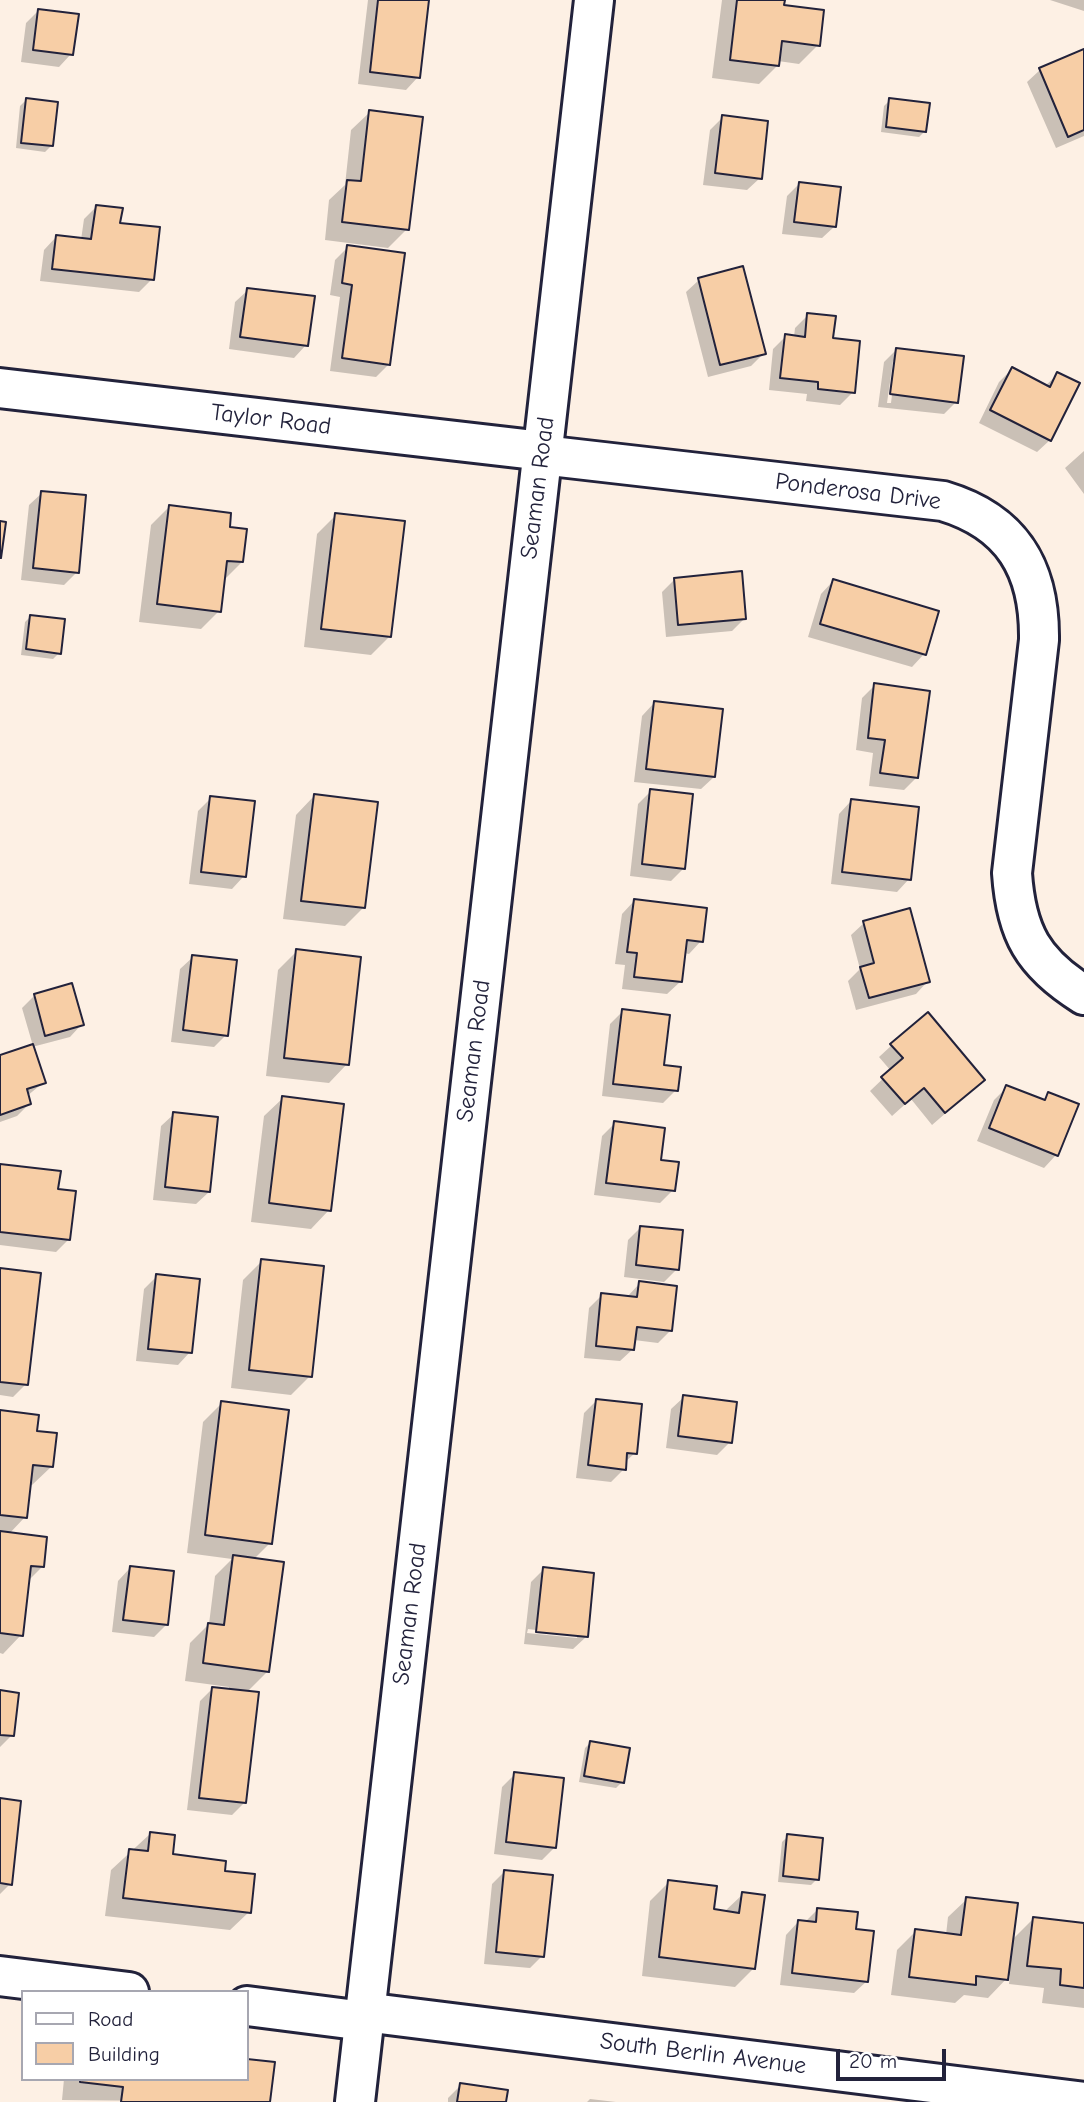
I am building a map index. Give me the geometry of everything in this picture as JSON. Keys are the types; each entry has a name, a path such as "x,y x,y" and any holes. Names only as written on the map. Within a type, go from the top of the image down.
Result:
{"street":[{"name":"Seaman Road","path":"355,2102 594,0"},
{"name":"Taylor Road","path":"0,388 542,453"},
{"name":"Ponderosa Drive","path":"542,453 943,501 983,518 1005,537 1032,576 1039,620 1039,640 1012,873 1014,897 1020,922 1031,947 1048,968 1084,995"},
{"path":"0,1976 113,1990"},
{"name":"South Berlin Avenue","path":"248,2006 364,2016 927,2092 1084,2102"}],"building":[{"path":"378,0 429,0 420,78 370,72"},
{"path":"737,0 785,0 784,5 824,10 820,46 782,41 779,66 730,60"},
{"path":"38,9 79,14 73,55 33,50"},
{"path":"1084,49 1084,130 1068,137 1039,68"},
{"path":"26,98 58,102 53,146 21,143"},
{"path":"889,98 930,103 926,132 886,127"},
{"path":"369,110 423,117 409,230 342,222 347,180 361,181"},
{"path":"722,115 768,121 762,179 715,173"},
{"path":"799,182 841,187 836,227 794,222"},
{"path":"96,205 123,208 120,223 160,227 154,280 52,269 56,235 91,239"},
{"path":"347,245 405,253 390,365 342,358 352,285 342,283"},
{"path":"743,266 766,354 720,365 698,278"},
{"path":"247,288 315,296 308,346 240,337"},
{"path":"807,313 836,316 833,338 860,341 855,393 818,389 818,382 780,378 785,334 805,337"},
{"path":"896,348 964,356 958,403 890,394"},
{"path":"1012,367 1050,387 1057,372 1080,383 1051,441 990,410"},
{"path":"41,491 86,495 79,573 33,568"},
{"path":"169,505 231,513 230,527 247,529 243,562 227,561 221,612 157,604"},
{"path":"335,513 405,521 391,637 321,629"},
{"path":"0,521 6,522 1,558 0,558"},
{"path":"742,571 746,619 678,625 674,578"},
{"path":"833,579 939,611 926,655 820,624"},
{"path":"30,615 65,619 61,654 26,649"},
{"path":"874,683 930,691 918,778 880,773 885,740 868,738"},
{"path":"654,701 723,709 715,777 646,769"},
{"path":"650,789 693,794 685,869 642,864"},
{"path":"314,794 378,802 365,908 301,901"},
{"path":"210,796 255,801 246,877 201,872"},
{"path":"851,799 919,807 911,880 842,872"},
{"path":"634,899 707,908 703,942 687,940 682,982 634,977 637,953 627,952"},
{"path":"910,908 930,982 869,998 860,967 874,963 863,921"},
{"path":"296,949 361,957 349,1065 284,1058"},
{"path":"192,955 237,960 228,1036 183,1030"},
{"path":"72,983 84,1025 45,1036 34,994"},
{"path":"622,1009 670,1015 664,1065 681,1067 678,1091 613,1084"},
{"path":"928,1012 985,1080 945,1113 924,1088 905,1104 881,1077 903,1058 890,1044"},
{"path":"33,1044 46,1083 27,1089 31,1104 0,1115 0,1055"},
{"path":"1006,1085 1045,1100 1048,1092 1079,1104 1058,1156 989,1128"},
{"path":"282,1096 344,1104 331,1211 269,1203"},
{"path":"173,1112 218,1117 210,1192 165,1187"},
{"path":"614,1121 665,1128 661,1160 679,1162 675,1191 606,1183"},
{"path":"0,1164 61,1171 58,1189 76,1191 70,1240 0,1232"},
{"path":"640,1226 683,1230 679,1270 636,1265"},
{"path":"261,1259 324,1266 312,1377 249,1370"},
{"path":"0,1268 41,1273 28,1385 0,1382"},
{"path":"156,1274 200,1279 192,1353 148,1349"},
{"path":"639,1281 677,1286 672,1331 637,1327 634,1350 596,1346 601,1293 637,1297"},
{"path":"683,1395 737,1402 732,1443 678,1436"},
{"path":"596,1399 642,1404 637,1454 627,1453 626,1470 588,1465"},
{"path":"221,1401 289,1410 272,1544 205,1535"},
{"path":"0,1410 39,1415 37,1431 57,1433 53,1467 33,1465 27,1518 0,1515"},
{"path":"0,1531 47,1537 44,1567 31,1566 23,1636 0,1633"},
{"path":"233,1555 284,1562 269,1672 203,1663 208,1623 224,1625"},
{"path":"130,1566 174,1571 168,1625 123,1620"},
{"path":"543,1567 594,1573 588,1637 536,1632"},
{"path":"212,1687 259,1692 246,1803 199,1798"},
{"path":"0,1690 19,1693 14,1736 0,1735"},
{"path":"590,1741 630,1748 624,1783 584,1776"},
{"path":"514,1772 564,1778 556,1848 506,1842"},
{"path":"0,1798 21,1801 12,1885 0,1883"},
{"path":"150,1832 175,1835 173,1854 226,1861 225,1871 255,1874 251,1913 123,1898 129,1849 148,1851"},
{"path":"787,1834 823,1838 819,1880 783,1876"},
{"path":"504,1870 553,1875 544,1957 496,1952"},
{"path":"668,1880 717,1886 714,1909 739,1913 742,1892 765,1895 755,1969 659,1957"},
{"path":"966,1897 1018,1903 1008,1980 976,1976 976,1985 909,1977 915,1929 961,1935"},
{"path":"817,1908 858,1912 856,1929 874,1931 868,1982 792,1973 798,1920 816,1922"},
{"path":"1033,1917 1084,1923 1084,1988 1060,1985 1061,1969 1027,1966"},
{"path":"248,2059 275,2062 270,2102 121,2102 123,2087 80,2082 248,2081"},
{"path":"460,2083 508,2090 506,2102 457,2102"}]}
